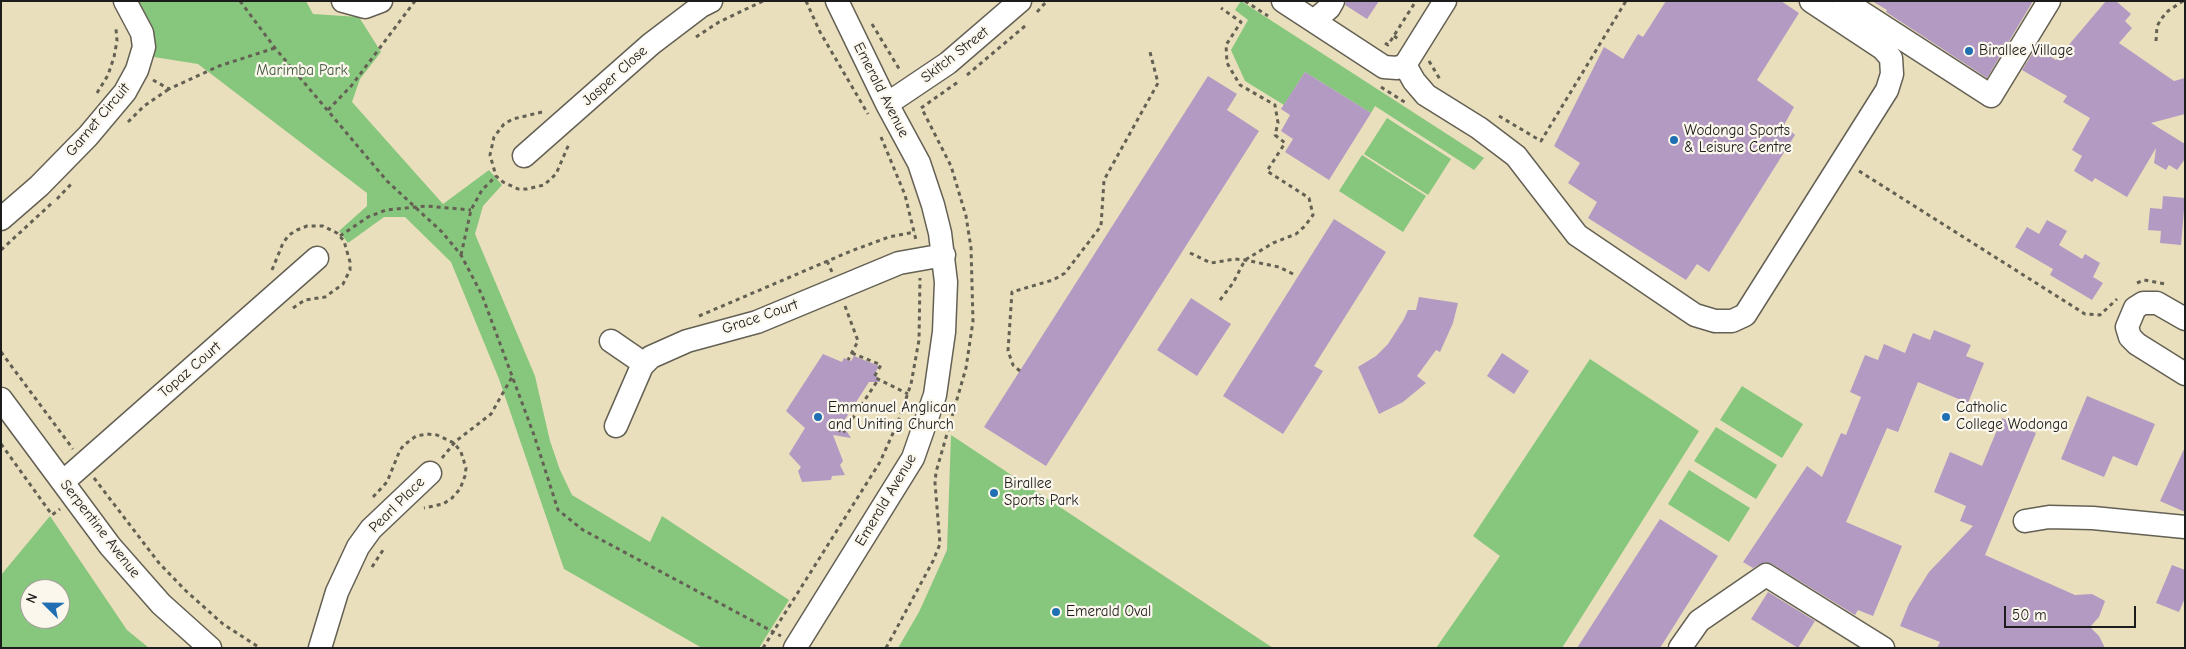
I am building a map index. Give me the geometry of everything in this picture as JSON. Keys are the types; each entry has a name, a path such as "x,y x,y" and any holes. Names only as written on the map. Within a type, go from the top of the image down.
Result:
{"street":[{"name":"Garnet Circuit","path":"1,219 39,186 88,136 125,92 136,70 144,47 142,33 125,1"},
{"path":"343,1 355,6 364,7 381,1"},
{"name":"Jasper Close","path":"524,156 651,44 701,6 711,1"},
{"name":"Emerald Avenue","path":"796,646 902,478 918,445 935,395 942,355 946,282 944,255 936,214 919,162 887,104 837,1"},
{"name":"Skitch Street","path":"887,104 948,64 1020,1"},
{"path":"1314,21 1330,8 1333,1"},
{"path":"1396,67 1445,1"},
{"path":"1277,9 1314,21 1396,67 1426,95 1479,128 1516,156 1577,235 1695,314 1723,322 1732,321 1745,314 1887,90 1892,74 1891,58 1882,48 1811,1"},
{"path":"1844,1 1991,96 2049,1"},
{"name":"Grace Court","path":"643,363 656,354 687,341 757,322 899,263 944,255"},
{"name":"Topaz Court","path":"68,490 83,463 317,258"},
{"path":"2185,319 2157,304 2143,303 2135,308 2127,327 2130,337 2137,344 2185,374"},
{"path":"611,341 643,363 616,426"},
{"name":"Serpentine Avenue","path":"1,399 110,546 161,604 210,648"},
{"name":"Pearl Place","path":"320,648 337,592 358,547 371,529 430,472"},
{"path":"2025,521 2049,517 2092,518 2185,527"},
{"path":"1680,648 1699,621 1766,575 1882,648"}],"path":[{"path":"240,1 275,48 387,181 442,232 461,255 482,295 558,510 583,530 796,646"},
{"path":"328,110 352,85 415,1"},
{"path":"806,1 820,32 869,115"},
{"path":"1245,1 1277,9"},
{"path":"1379,39 1388,44 1416,1"},
{"path":"1492,112 1540,141 1626,1"},
{"path":"2156,41 2157,26 2162,18 2168,11 2184,1"},
{"path":"1220,8 1241,22 1226,46 1227,63 1240,85 1275,105 1278,123 1275,135 1285,143 1267,171 1309,198 1313,215 1306,226 1296,234 1273,243 1245,260 1233,283 1220,300"},
{"path":"870,20 902,73"},
{"path":"95,97 108,75 114,57 117,41 115,26"},
{"path":"1394,36 1396,67 1413,107"},
{"path":"136,70 169,89 219,66 275,48"},
{"path":"1020,371 1013,365 1008,351 1012,292 1053,280 1065,273 1101,226 1104,180 1158,83 1150,52"},
{"path":"1396,67 1426,57 1444,86"},
{"path":"763,648 880,462 898,422 914,370 920,334 919,260 915,232 905,195 878,132"},
{"path":"1516,156 1532,135"},
{"path":"1843,160 2085,314 2100,315 2123,292"},
{"path":"461,255 471,210 482,190 496,176"},
{"path":"340,236 377,213 413,206 471,210"},
{"path":"694,318 827,261 889,237 915,232"},
{"path":"1190,253 1211,263 1235,259 1245,260 1279,267 1293,274"},
{"path":"827,261 858,341 848,360"},
{"path":"2129,287 2144,280 2162,282 2169,286"},
{"path":"1,352 159,563 185,590 224,624 260,648"},
{"path":"852,353 881,365 874,377 908,394"},
{"path":"430,472 456,441 491,414 512,376"},
{"path":"837,429 843,433 878,380"},
{"path":"1,444 52,515 68,490"}],"green space":[{"name":"Marimba Park","path":"139,1 306,1 313,14 359,17 381,52 360,79 352,102 443,204 489,170 502,185 483,206 475,234 535,376 550,441 560,470 572,495 650,542 662,516 789,600 759,648 702,648 564,569 499,379 451,262 405,217 384,217 348,243 339,231 367,206 367,193 198,64 154,57 152,27"},
{"path":"1241,1 1484,158 1474,170 1375,106 1371,113 1305,72 1284,105 1245,81 1231,50 1248,20 1235,10"},
{"path":"1387,118 1451,159 1428,195 1364,154"},
{"path":"1362,155 1426,196 1403,232 1339,191"},
{"path":"1590,359 1699,431 1562,648 1436,648 1500,556 1473,536"},
{"path":"1742,386 1803,424 1782,458 1720,420"},
{"path":"1716,427 1777,465 1756,499 1694,461"},
{"name":"Birallee Sports Park","path":"951,435 1273,648 898,648 919,612 947,550"},
{"path":"1689,470 1750,508 1729,542 1668,504"},
{"path":"50,516 127,630 149,648 1,648 1,575"}],"building":[{"path":"1346,1 1379,1 1367,19 1345,5"},
{"name":"Wodonga Sports & Leisure Centre","path":"1666,1 1781,1 1799,13 1757,80 1794,107 1784,125 1795,135 1709,272 1697,264 1686,280 1588,218 1597,202 1568,183 1580,163 1554,146 1604,47 1623,59 1638,34 1643,37"},
{"name":"Birallee Village","path":"1872,1 2033,1 1987,78"},
{"path":"2106,1 2116,1 2131,14 2125,21 2132,28 2119,43 2174,81 2185,78 2185,114 2151,123 2185,144 2185,159 2177,170 2169,165 2166,170 2154,163 2156,148 2127,197 2095,178 2092,182 2074,171 2082,156 2072,150 2090,118 2063,102 2067,96 2022,70 2036,48 2056,60"},
{"path":"1305,72 1371,113 1329,180 1285,152 1293,139 1281,131 1290,115 1281,109"},
{"path":"1208,76 1237,94 1227,110 1259,131 1046,466 984,427"},
{"path":"2163,196 2185,198 2181,245 2160,243 2161,231 2148,230 2150,208 2162,209"},
{"path":"1334,219 1386,252 1314,366 1323,371 1283,434 1223,396"},
{"path":"2047,220 2067,231 2059,245 2082,259 2085,254 2100,263 2093,277 2103,283 2092,300 2050,275 2053,269 2015,247 2027,227 2039,234"},
{"path":"1419,297 1458,303 1453,323 1440,352 1436,350 1417,376 1426,383 1403,402 1379,414 1358,367 1376,356 1388,344 1408,310 1416,310"},
{"path":"1191,298 1231,324 1197,376 1157,350"},
{"path":"1934,330 1971,345 1966,356 1984,363 1968,403 1918,382 1898,432 1887,428 1846,522 1902,546 1873,616 1858,610 1855,615 1772,564 1765,562 1753,568 1743,562 1807,466 1822,477 1841,433 1846,435 1861,397 1850,392 1865,355 1878,360 1884,344 1905,353 1913,333 1930,340"},
{"path":"1502,353 1529,371 1514,394 1487,376"},
{"name":"Emmanuel Anglican and Uniting Church","path":"823,354 842,362 844,358 851,361 854,356 879,366 875,373 880,382 869,382 842,424 851,438 833,435 843,461 840,465 845,475 832,476 831,480 802,482 798,471 801,467 789,454 805,428 786,411"},
{"path":"2087,396 2155,424 2137,466 2113,456 2104,477 2061,459"},
{"path":"2002,418 2036,433 1985,555 2075,595 2092,594 2105,601 2099,617 2090,627 2099,636 2105,648 1937,648 1940,642 1900,626 1909,604 1929,572 1973,526 1960,521 1966,506 1934,492 1950,452 1982,466"},
{"path":"2185,447 2185,512 2160,501"},
{"path":"1660,519 1718,556 1660,648 1577,648"},
{"path":"2172,565 2185,570 2185,598 2179,612 2156,603"},
{"path":"1768,592 1815,621 1798,648 1751,619"}],"place":[{"name":"Birallee Village","path":"1969,51"},
{"name":"Wodonga Sports & Leisure Centre","path":"1674,140"},
{"name":"Emmanuel Anglican and Uniting Church","path":"818,417"},
{"name":"Catholic College Wodonga","path":"1946,417"},
{"name":"Birallee Sports Park","path":"994,493"},
{"name":"Emerald Oval","path":"1056,612"}]}
